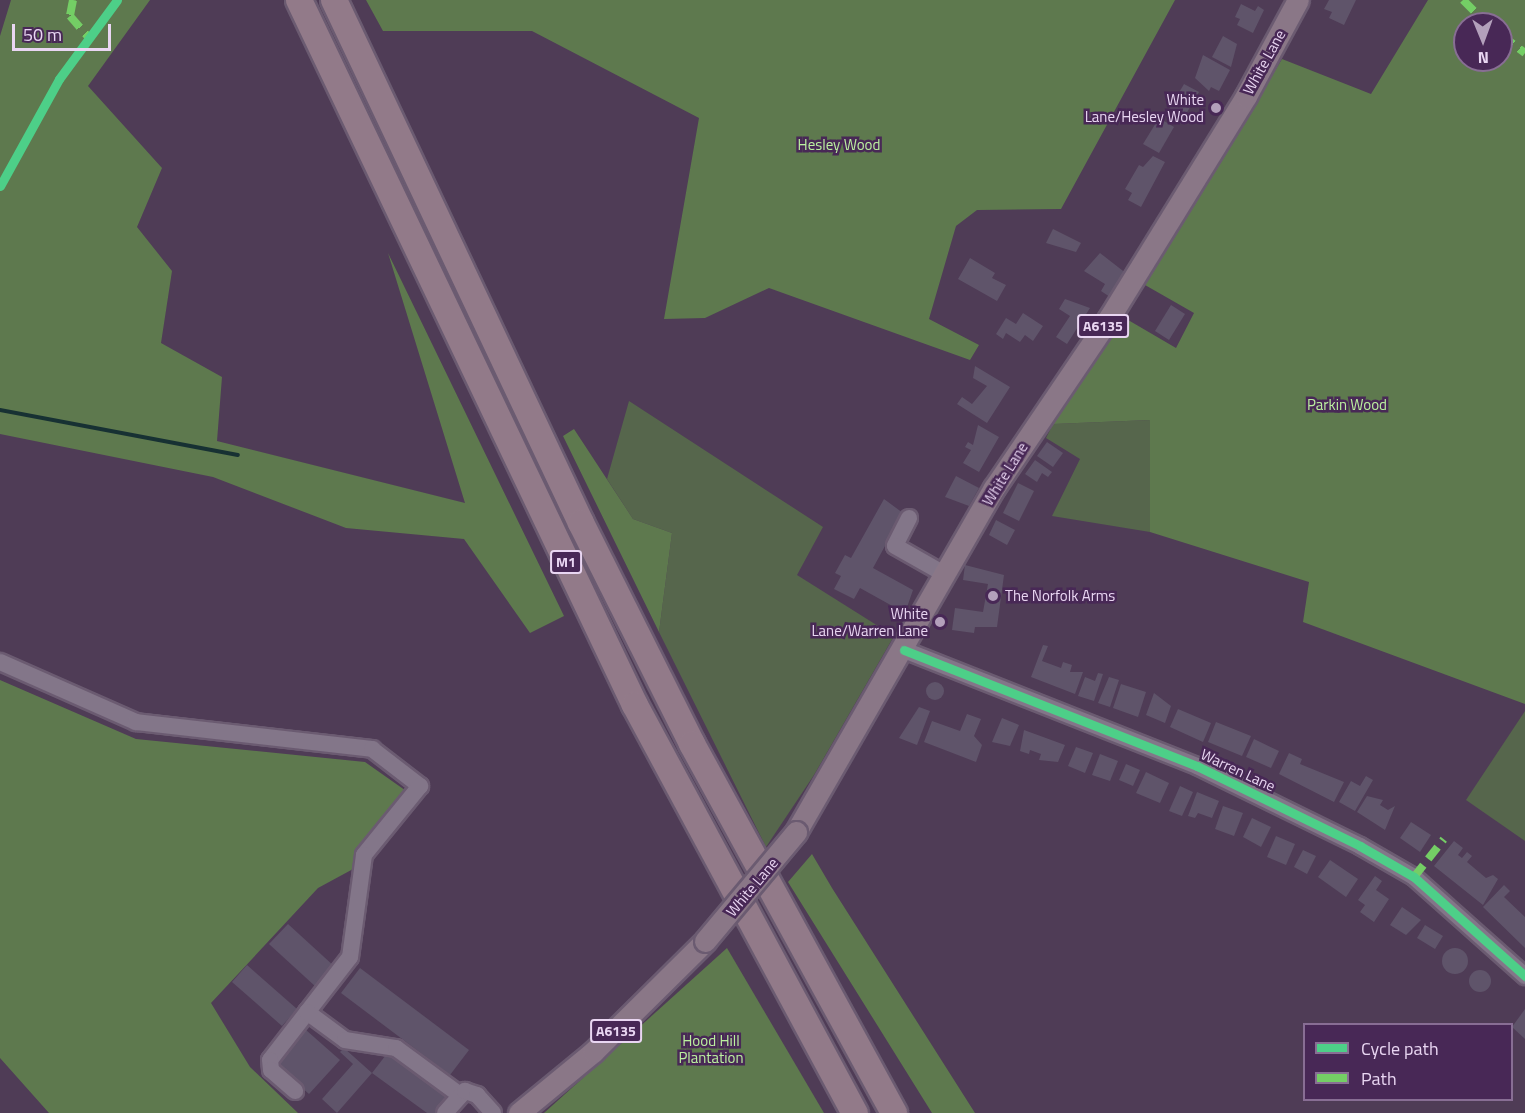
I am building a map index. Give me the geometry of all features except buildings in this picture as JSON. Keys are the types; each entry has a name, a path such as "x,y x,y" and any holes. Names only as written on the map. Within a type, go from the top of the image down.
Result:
{"highway":[{"name":"M1","path":"299,0 634,705 855,1113"},
{"name":"M1","path":"334,0 592,544 692,744 894,1113"},
{"name":"M1","path":"851,1038 901,1113"}],"main road":[{"name":"White Lane","path":"519,1113 593,1052 705,941 796,832 904,650 994,488 1109,318 1246,96 1298,0"}],"street":[{"path":"909,518 895,546 946,575"},
{"name":"Warren Lane","path":"904,650 1197,766 1360,846 1414,877 1525,976"},
{"path":"0,662 136,722 372,749 420,786 368,847 350,957 270,1060 271,1070 295,1091"},
{"path":"307,1012 345,1040 396,1048 460,1095"},
{"path":"445,1113 465,1092 477,1095 493,1113"}],"green space":[{"path":"11,0 150,0 88,86 162,168 137,227 172,271 161,343 222,377 217,441 465,503 388,253 564,616 530,633 464,539 346,528 213,477 0,434 0,36"},
{"name":"Hesley Wood","path":"366,0 1175,0 1061,209 977,210 956,226 929,319 979,345 970,360 769,288 705,318 664,319 699,118 532,31 383,31"},
{"name":"Parkin Wood","path":"1428,0 1525,0 1525,704 1303,622 1309,582 1150,532 1150,420 1053,424 1123,317 1176,348 1194,313 1145,285 1282,59 1371,94"},
{"path":"629,401 823,527 797,575 894,636 814,775 766,847 659,632 672,533 633,519 607,479"},
{"path":"1150,420 1150,532 1052,516 1080,459 1046,438 1053,424"},
{"path":"574,429 633,519 672,533 659,632 563,436"},
{"path":"0,680 136,739 365,762 419,800 366,862 318,888 211,1003 250,1067 298,1113 49,1113 0,1058"},
{"path":"1525,711 1525,841 1466,800"},
{"path":"812,854 975,1113 932,1113 788,882"},
{"name":"Hood Hill Plantation","path":"727,948 824,1113 544,1113"}],"waterway":[{"path":"0,410 238,455"}],"marked path":[{"path":"73,0 70,16 89,38"},
{"path":"1463,0 1475,12"},
{"path":"1513,44 1525,53"},
{"path":"1414,877 1444,839"}],"cycle path":[{"path":"0,186 59,79 117,0"},
{"path":"904,650 1197,766 1360,846 1414,877 1525,976"}],"place":[{"name":"White Lane/Hesley Wood","path":"1216,108"},
{"name":"The Norfolk Arms","path":"993,596"},
{"name":"White Lane/Warren Lane","path":"940,622"}]}
